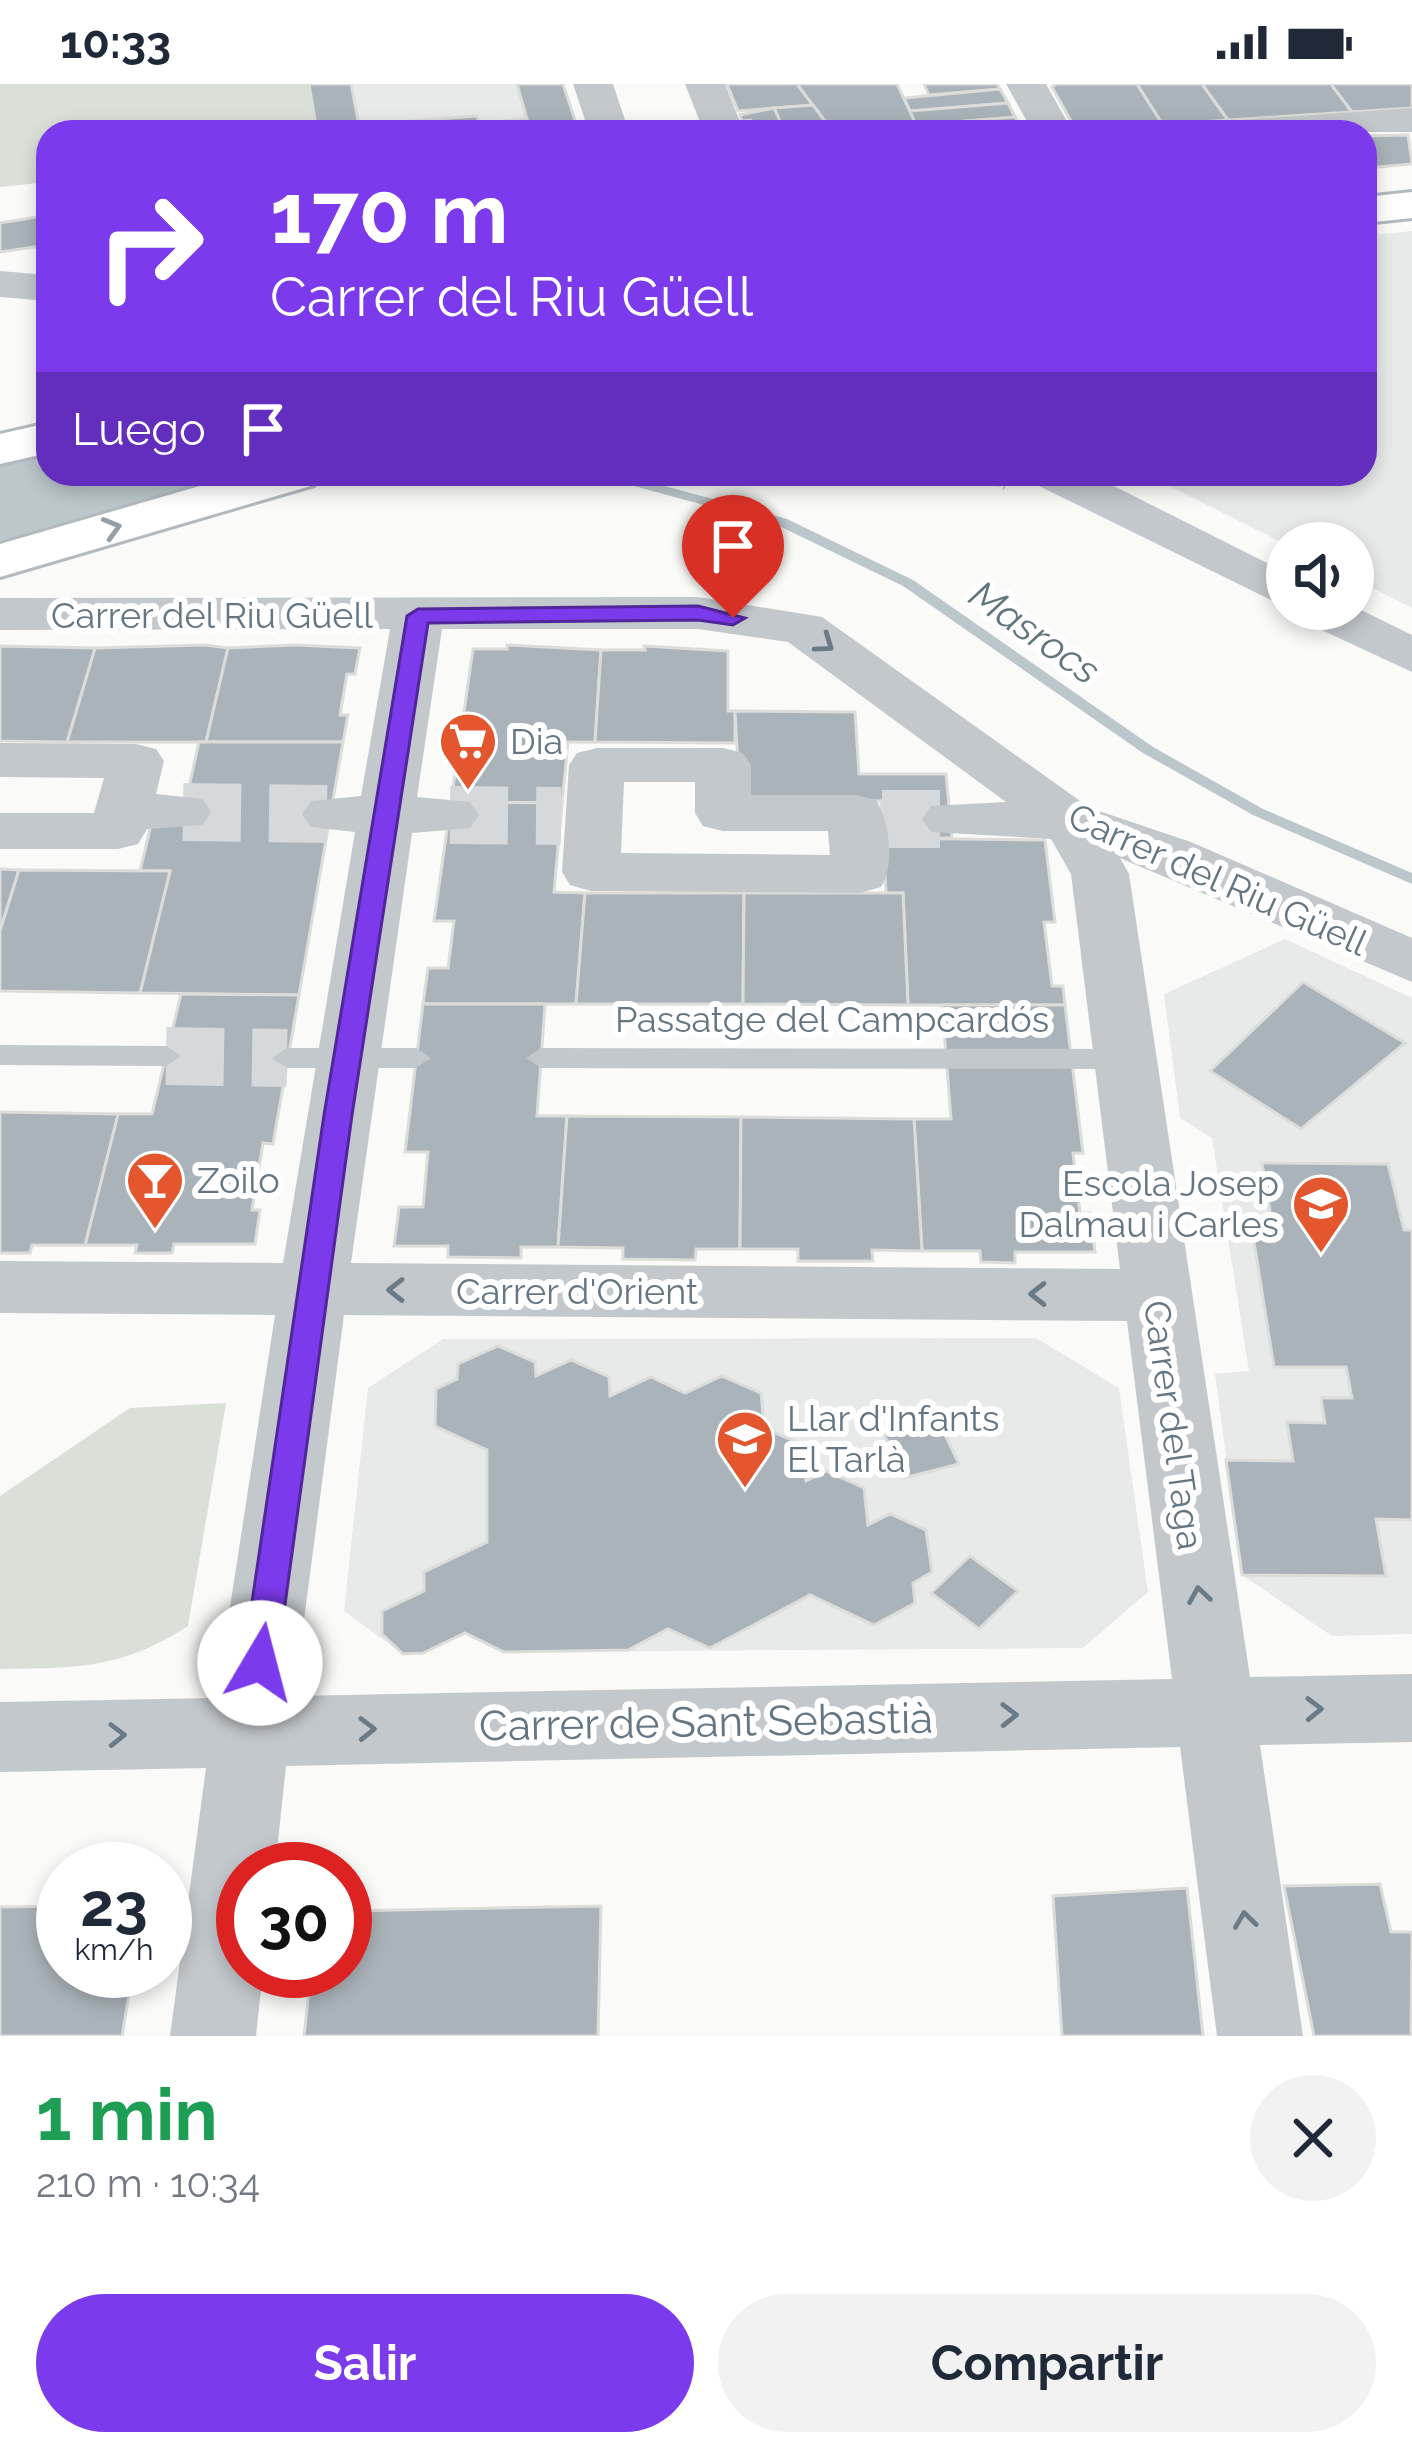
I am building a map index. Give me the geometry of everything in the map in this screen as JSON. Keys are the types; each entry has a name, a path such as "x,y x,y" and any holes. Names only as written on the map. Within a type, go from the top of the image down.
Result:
{"street":[{"path":"593,84 605,120"},
{"path":"705,84 719,120"},
{"path":"1026,84 1046,120"},
{"path":"1377,122 1412,120"},
{"path":"1377,209 1412,205"},
{"path":"0,449 36,440"},
{"name":"Carrer del Riu Güell","path":"0,561 256,486"},
{"path":"1076,486 1266,582"},
{"name":"Carrer del Riu Güell","path":"0,614 698,613 803,628 1070,820 1170,854 1412,962"},
{"path":"214,2036 250,1732 315,1289 317,1058 388,814 418,616"},
{"path":"1360,630 1412,656"},
{"path":"0,760 136,761 118,831 0,831"},
{"path":"597,765 723,765 723,813 856,813 869,819 860,874 591,872 578,816 597,765"},
{"path":"124,811 183,812"},
{"path":"951,819 1070,820"},
{"name":"Carrer del Taga","path":"1070,820 1100,874 1260,2036"},
{"name":"Carrer d'Orient","path":"0,1287 1155,1294"},
{"name":"Carrer de Sant Sebastià","path":"0,1737 1412,1708"}],"lane":[{"path":"0,1055 166,1057"},
{"path":"317,1058 416,1058"},
{"name":"Passatge del Campcardós","path":"541,1058 1122,1060"}],"shaded area":[{"path":"0,84 309,84 315,120 36,120 36,183 0,187"},
{"path":"309,84 563,84 575,120 315,120"},
{"path":"1412,231 1412,608 1374,589 1374,522 1266,522 1266,534 1169,486 1377,486 1377,235"},
{"path":"36,457 36,486 214,486 0,548 0,465"},
{"name":"Escola Josep Dalmau i Carles","path":"1285,939 1412,998 1412,1634 1332,1636 1242,1575 1215,1374 1249,1371 1212,1138 1180,1118 1164,994"},
{"name":"Llar d'Infants El Tarlà","path":"1036,1338 1119,1388 1148,1592 1083,1648 504,1652 465,1633 423,1653 403,1654 344,1611 368,1388 443,1339"},
{"path":"226,1403 188,1626 120,1658 52,1668 0,1669 0,1496 130,1408"}],"building":[{"path":"309,84 351,84 358,120 315,120"},
{"path":"517,84 563,84 575,120 515,120 527,119"},
{"path":"727,84 797,84 813,105 738,111"},
{"path":"797,84 897,84 914,120 824,120"},
{"path":"924,84 997,84 1000,89 929,95"},
{"path":"1137,84 1160,120 1071,120 1052,87"},
{"path":"1137,84 1202,84 1228,120 1160,120"},
{"path":"1202,84 1331,84 1352,112 1228,120"},
{"path":"1331,84 1412,84 1412,108 1352,112"},
{"path":"1000,89 1008,103 910,111 904,98"},
{"path":"1008,103 1015,117 914,120 910,111"},
{"path":"813,105 824,120 780,120 774,108"},
{"path":"774,108 780,120 742,120 740,115"},
{"path":"477,116 478,120 425,120"},
{"path":"1408,135 1412,164 1377,167 1377,136"},
{"path":"36,217 36,247 0,252 0,223"},
{"path":"507,645 601,650 595,742 568,742 562,803 451,802 473,649 507,649"},
{"path":"0,646 95,648 67,742 0,741"},
{"path":"644,646 728,651 728,711 735,711 735,743 595,742 601,650 645,650"},
{"path":"95,648 228,648 206,742 67,742"},
{"path":"228,648 360,648 355,674 347,674 340,715 348,715 343,742 206,742"},
{"path":"735,711 855,712 859,774 946,774 952,838 883,838 881,801 740,800"},
{"path":"199,742 343,742 299,995 140,993 170,871 140,871 153,817 182,818"},
{"path":"451,802 562,803 554,892 585,893 576,1004 423,1004 428,968 448,968 454,921 434,921"},
{"path":"883,838 1045,840 1055,922 1044,922 1052,986 1063,986 1065,1005 908,1005 903,893 886,893"},
{"path":"0,869 19,870 0,931"},
{"path":"19,870 170,871 140,993 0,991 0,931"},
{"path":"585,893 744,893 743,1004 576,1004"},
{"path":"744,893 903,893 908,1005 743,1004"},
{"path":"1303,982 1405,1043 1301,1129 1210,1071"},
{"path":"181,994 299,995 273,1144 263,1143 252,1210 260,1210 255,1244 174,1244 172,1253 135,1253 137,1245 85,1245 118,1114 152,1114"},
{"path":"423,1004 545,1004 537,1116 567,1116 558,1247 521,1247 521,1258 448,1257 448,1246 394,1246 399,1207 423,1207 428,1152 405,1152"},
{"path":"942,1005 1065,1005 1083,1153 1073,1153 1080,1213 1090,1213 1095,1252 1015,1252 1015,1263 981,1262 980,1251 922,1251 914,1119 951,1119"},
{"path":"0,1112 118,1114 85,1245 32,1245 30,1253 0,1253"},
{"path":"567,1116 741,1117 740,1249 696,1249 695,1260 623,1259 623,1248 558,1247"},
{"path":"741,1117 914,1119 922,1251 872,1250 873,1261 798,1261 798,1249 740,1249"},
{"path":"1262,1163 1388,1164 1404,1230 1412,1230 1412,1520 1376,1519 1386,1576 1242,1575 1226,1460 1293,1461 1287,1422 1325,1423 1321,1398 1352,1398 1346,1367 1274,1367 1252,1229 1273,1229"},
{"path":"498,1346 535,1362 536,1376 571,1360 609,1377 610,1396 651,1377 685,1393 722,1376 761,1393 764,1428 801,1444 806,1481 826,1471 864,1488 868,1525 890,1514 926,1530 932,1572 913,1583 915,1603 874,1625 810,1595 710,1648 668,1629 628,1650 504,1652 465,1633 423,1653 403,1654 382,1634 382,1611 424,1591 424,1572 487,1542 487,1450 435,1426 436,1389 457,1379 458,1364"},
{"path":"938,1420 959,1464 904,1478 884,1434"},
{"path":"970,1556 1018,1591 979,1629 931,1593"},
{"path":"1380,1884 1391,1932 1412,1932 1411,2036 1314,2036 1284,1886"},
{"path":"1187,1888 1203,2036 1062,2036 1053,1896"},
{"path":"36,1906 36,1998 128,1998 122,2036 0,2036 0,1907"},
{"path":"601,1906 598,2036 304,2036 308,1998 372,1998 372,1910"}],"waterway":[{"name":"Masrocs","path":"650,486 782,522 908,583 1148,750 1258,812 1412,879"}],"tunnel":[{"path":"183,812 331,814"},
{"path":"450,815 561,816"},
{"path":"882,819 951,819"},
{"path":"166,1056 287,1058"}],"place":[{"name":"Dia","path":"468,792"},
{"name":"Zoilo","path":"155,1231"},
{"name":"Escola Josep Dalmau i Carles","path":"1321,1255"},
{"name":"Llar d'Infants El Tarlà","path":"745,1490"}],"route":[{"path":"260,1663 338,1115 418,616 698,613 733,618"}]}
